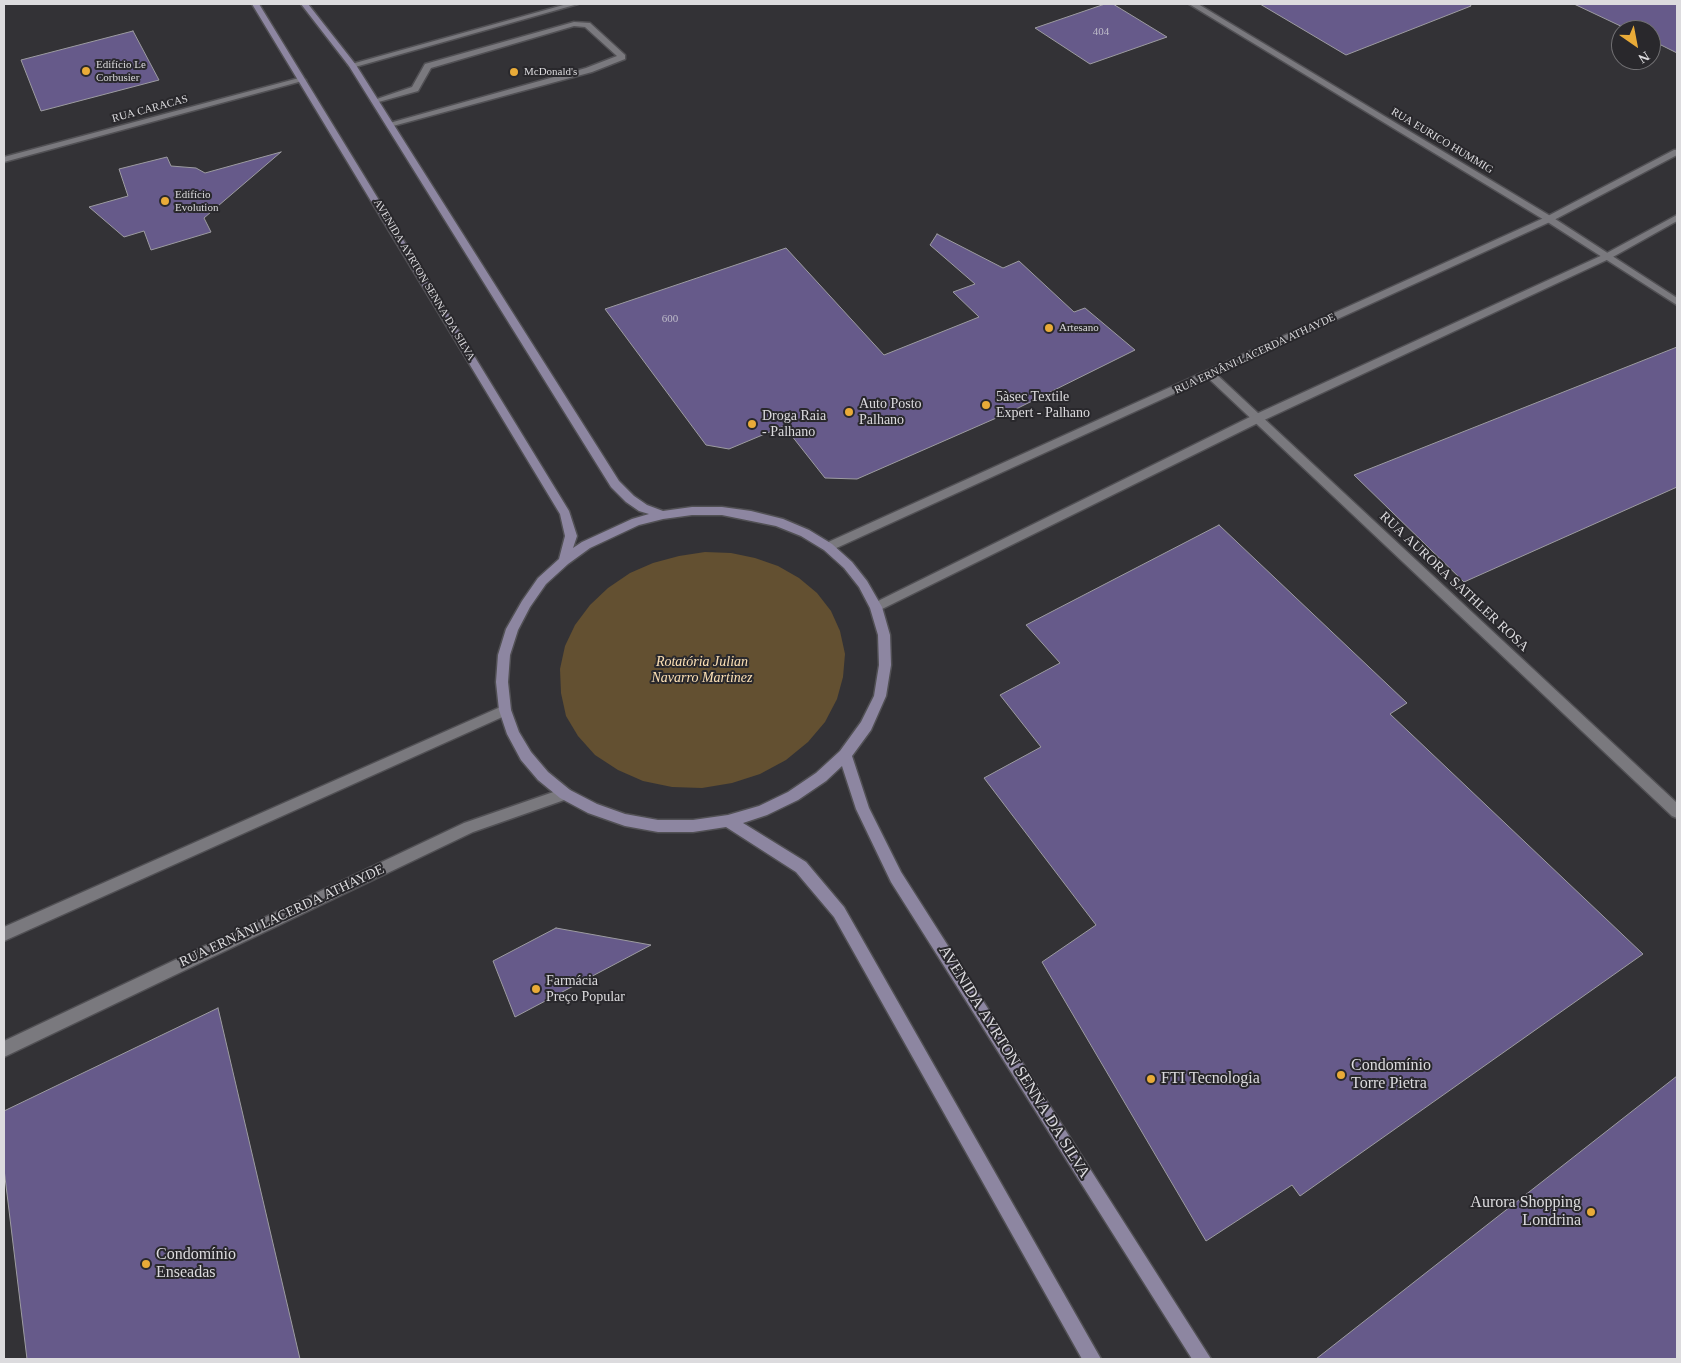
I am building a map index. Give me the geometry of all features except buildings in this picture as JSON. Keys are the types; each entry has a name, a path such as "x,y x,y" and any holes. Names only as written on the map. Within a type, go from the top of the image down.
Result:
{"main road":[{"name":"AVENIDA AYRTON SENNA DA SILVA","path":"255,4 565,514 571,536 564,561"},
{"path":"304,4 352,65 615,484 630,499 643,508 663,515"},
{"path":"692,511 722,511 751,514 796,529 828,547 848,564 864,584 876,607 884,642 885,665 880,696 866,726 845,755 821,777 793,796 762,811 728,821 693,826 658,826 625,820 593,810 565,794 543,776 526,756 513,734 505,710 502,682 504,655 512,629 542,581 564,561 586,545 610,532 636,522 663,515 692,511"},
{"name":"AVENIDA AYRTON SENNA DA SILVA","path":"845,755 863,809 896,877 1202,1359"},
{"path":"728,821 801,867 839,912 1092,1359"}],"street":[{"path":"352,65 574,4"},
{"name":"RUA EURICO HUMMIG","path":"1193,4 1549,219 1677,302"},
{"path":"375,101 415,89 428,66 574,24 587,26 622,57 589,70 390,124"},
{"name":"RUA CARACAS","path":"4,160 302,80"},
{"name":"RUA ERNÂNI LACERDA ATHAYDE","path":"828,547 1549,219 1677,152"},
{"path":"876,607 1258,418 1608,256 1677,218"},
{"name":"RUA AURORA SATHLER ROSA","path":"1210,374 1677,812"},
{"path":"4,934 505,710"},
{"name":"RUA ERNÂNI LACERDA ATHAYDE","path":"4,1048 469,827 565,794"}],"green space":[{"name":"Rotatória Julian Navarro Martinez","path":"705,552 731,553 755,558 778,566 799,578 817,593 831,611 840,631 845,654 843,677 837,699 825,722 808,742 786,760 760,774 732,783 702,788 672,787 643,781 618,770 595,755 578,736 566,716 561,693 560,669 565,646 575,625 590,605 608,588 630,573 653,563"}],"place":[{"name":"Edifício Le Corbusier","path":"86,71"},
{"name":"McDonald's","path":"514,72"},
{"name":"Edifício Evolution","path":"165,201"},
{"name":"Artesano","path":"1049,328"},
{"name":"5àsec Textile Expert - Palhano","path":"986,405"},
{"name":"Auto Posto Palhano","path":"849,412"},
{"name":"Droga Raia - Palhano","path":"752,424"},
{"name":"Farmácia Preço Popular","path":"536,989"},
{"name":"Condomínio Torre Pietra","path":"1341,1075"},
{"name":"FTI Tecnologia","path":"1151,1079"},
{"name":"Aurora Shopping Londrina","path":"1591,1212"},
{"name":"Condomínio Enseadas","path":"146,1264"}]}
